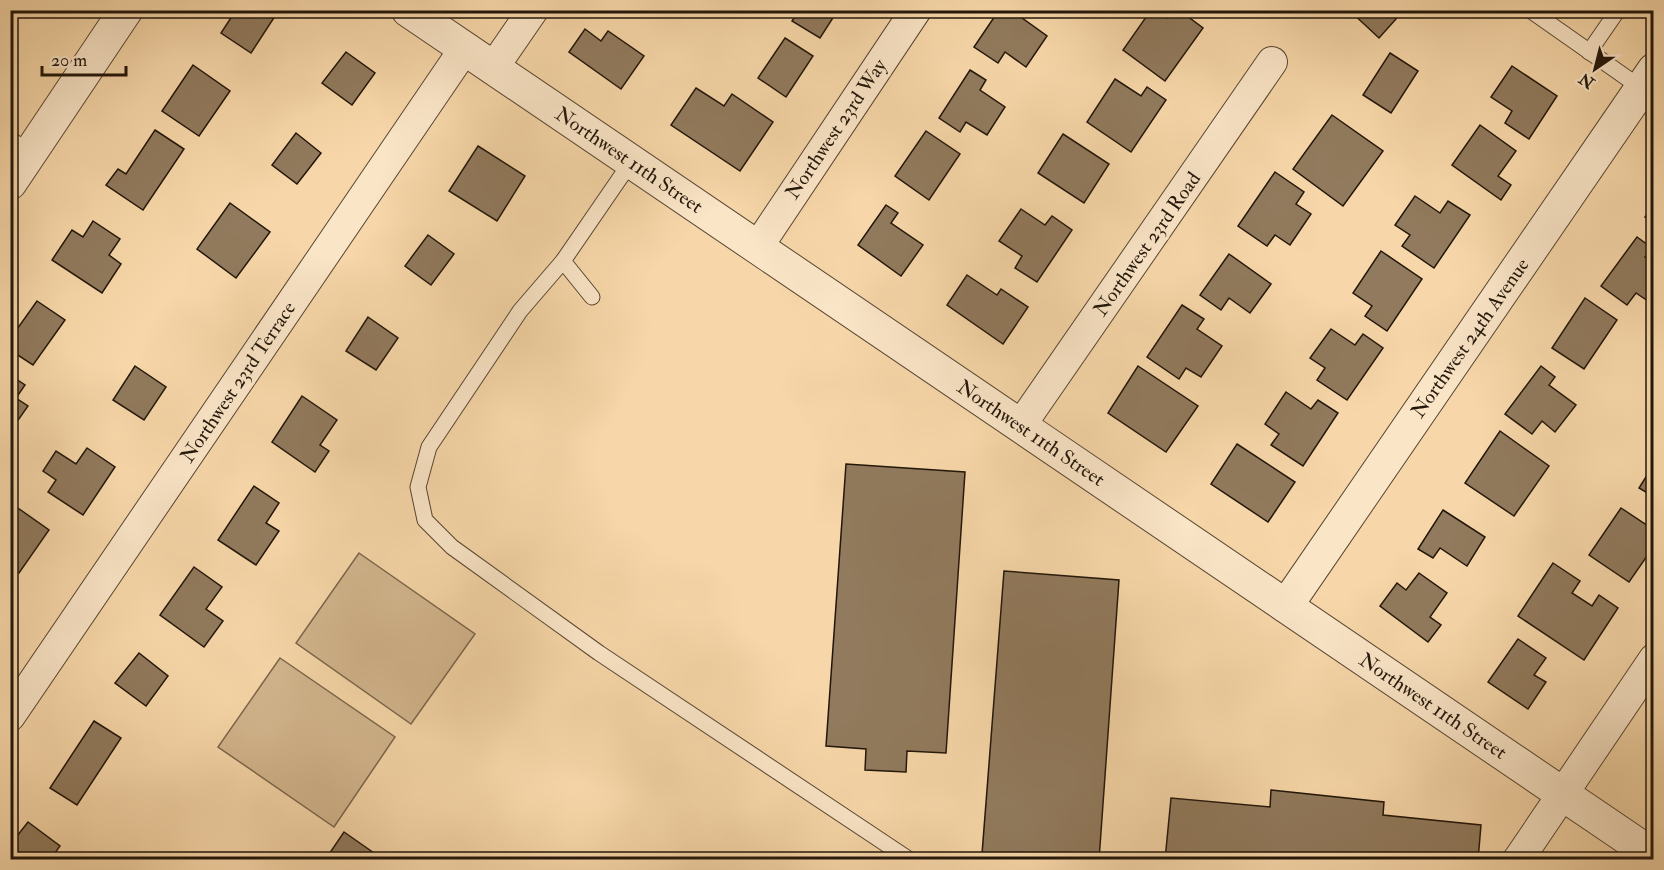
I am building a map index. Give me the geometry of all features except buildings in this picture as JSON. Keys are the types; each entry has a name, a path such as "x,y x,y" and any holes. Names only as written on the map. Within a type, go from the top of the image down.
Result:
{"street":[{"path":"10,183 20,146 126,10"},
{"name":"Northwest 11th Street","path":"408,10 1653,856"},
{"path":"493,68 533,10"},
{"name":"Northwest 23rd Way","path":"757,248 916,10"},
{"name":"Northwest 23rd Terrace","path":"10,716 465,48"},
{"name":"Northwest 23rd Road","path":"1021,425 1272,62"},
{"name":"Northwest 24th Avenue","path":"1286,606 1649,85"},
{"path":"1518,860 1653,659"}],"lane":[{"path":"1530,10 1589,52 1649,85"},
{"path":"1589,52 1618,10"},
{"path":"631,162 563,261 520,311 429,447 418,487 425,520 452,547 599,653 910,860"},
{"path":"563,261 592,297"}],"shaded area":[{"path":"359,553 475,634 411,724 296,643"},
{"path":"280,658 395,737 334,827 218,747"}]}
